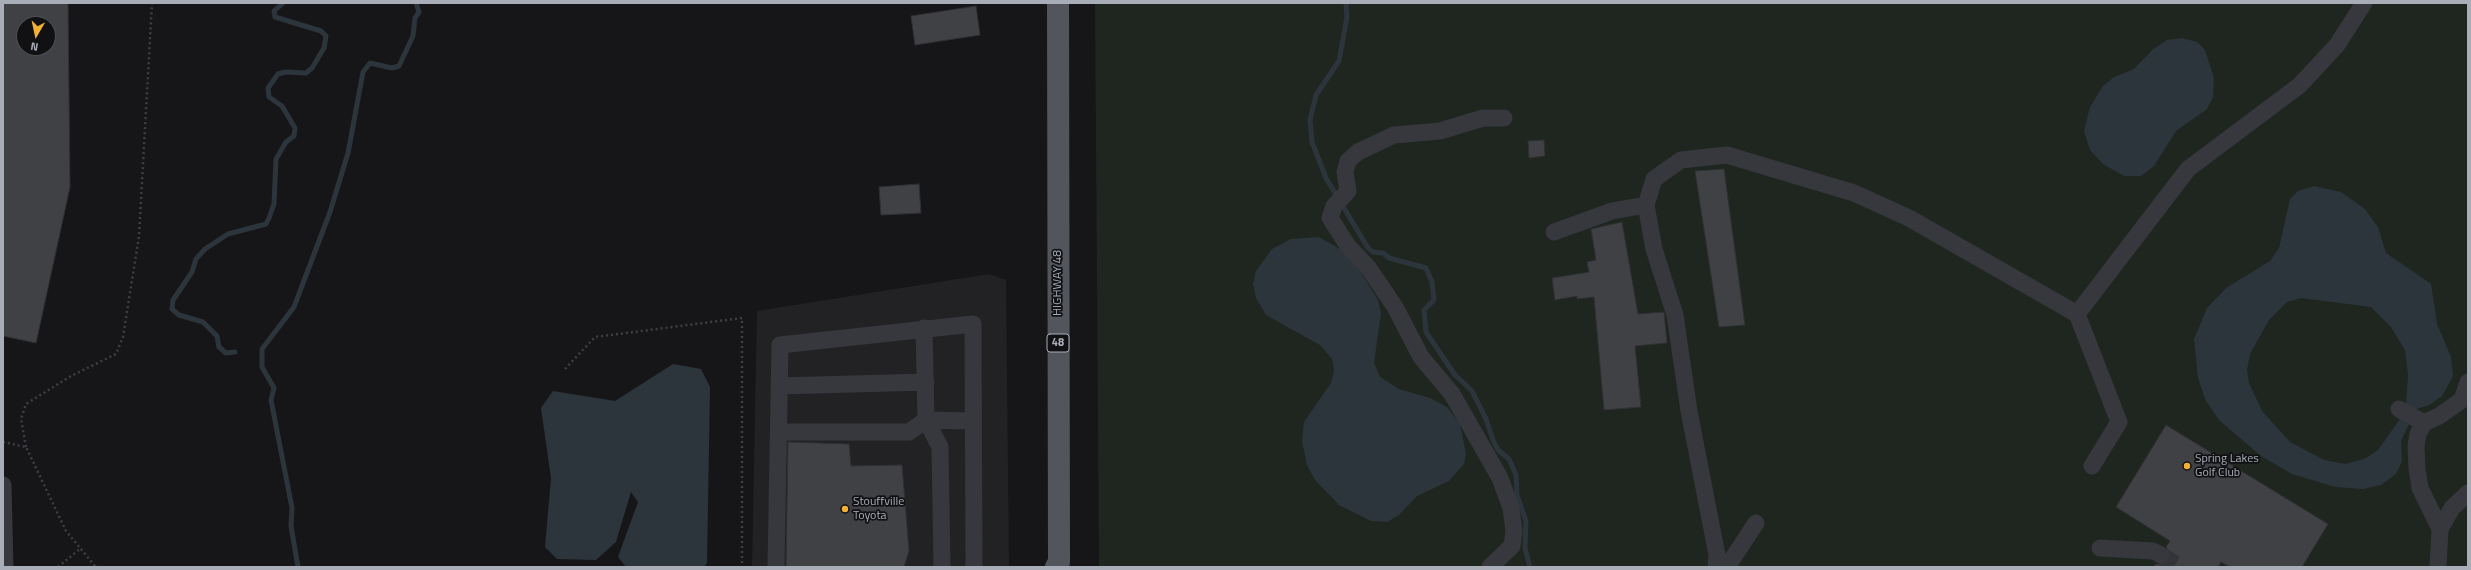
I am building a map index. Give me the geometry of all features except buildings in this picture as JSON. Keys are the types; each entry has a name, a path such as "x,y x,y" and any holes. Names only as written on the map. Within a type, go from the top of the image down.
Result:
{"main road":[{"name":"HIGHWAY 48","path":"1058,3 1059,565"}],"lane":[{"path":"2077,314 2188,168 2300,85 2337,45 2364,3"},
{"path":"1490,567 1512,546 1514,531 1511,508 1500,478 1452,394 1421,357 1394,307 1368,266 1348,246 1331,222 1330,218 1338,202 1348,190 1345,172 1348,161 1358,152 1372,144 1394,135 1440,131 1483,118 1504,118"},
{"path":"1716,567 1717,555 1690,411 1675,315 1654,249 1646,205 1654,179 1681,160 1727,155 1854,193 1902,215 2077,314 2119,422 2092,466"},
{"path":"1554,232 1612,212 1646,205"},
{"path":"776,567 780,345 924,328 973,324 974,567"},
{"path":"924,328 926,420 940,447 942,567"},
{"path":"780,386 926,382"},
{"path":"2440,529 2420,488 2416,469 2418,434 2424,423 2439,416 2462,400 2468,382"},
{"path":"2399,409 2424,423"},
{"path":"779,432 909,432 926,420 973,421"},
{"path":"3,485 5,567"},
{"path":"2438,567 2440,529 2452,508 2468,493"},
{"path":"1727,567 1756,523"},
{"path":"2100,548 2153,551 2161,555"}],"path":[{"path":"99,567 95,566 66,531 26,447 21,419 26,404 71,376 116,354 123,337 139,236 152,3"},
{"path":"565,368 595,336 742,318 742,567"},
{"path":"3,442 26,447"},
{"path":"58,567 81,548"}],"shaded area":[{"name":"Spring Lakes Golf Club","path":"1095,3 2468,3 2468,567 1099,567"},
{"path":"2182,38 2197,42 2205,50 2214,78 2213,97 2207,109 2176,131 2154,166 2141,176 2124,176 2103,164 2090,150 2084,131 2090,107 2103,86 2114,77 2134,69 2153,49 2167,40"},
{"path":"2314,186 2341,192 2365,209 2378,227 2386,253 2431,284 2437,324 2451,357 2453,376 2442,396 2429,405 2411,411 2406,404 2408,375 2405,350 2391,327 2371,307 2301,298 2287,302 2269,320 2250,354 2247,370 2249,383 2262,411 2290,442 2324,460 2346,464 2364,459 2378,450 2400,419 2409,424 2401,441 2402,461 2396,474 2381,485 2363,489 2335,487 2292,474 2261,456 2219,420 2206,401 2198,378 2194,339 2207,308 2226,288 2270,261 2279,248 2290,199 2298,191"},
{"path":"1319,237 1340,249 1359,269 1378,300 1381,313 1374,363 1380,377 1399,389 1430,398 1447,407 1460,424 1466,454 1464,464 1449,481 1417,496 1399,515 1387,522 1371,521 1339,505 1315,480 1307,465 1302,441 1304,422 1331,383 1334,370 1332,359 1320,345 1266,315 1256,298 1253,284 1256,271 1272,249 1291,239"},
{"path":"989,274 1006,280 1009,567 752,567 757,311"},
{"path":"673,364 701,369 710,387 707,563 704,567 626,567 618,557 638,502 631,492 616,542 596,560 557,559 545,547 551,478 541,408 553,391 615,401"}],"waterway":[{"path":"235,352 226,353 219,347 217,336 203,322 179,315 172,309 173,300 192,272 196,259 205,249 228,234 266,224 269,218 274,204 276,159 286,142 294,136 295,128 282,106 269,97 268,88 278,74 286,72 306,73 312,68 324,48 326,36 321,31 275,17 274,11 283,3"},
{"path":"298,567 291,526 292,508 271,400 274,388 262,367 262,349 294,307 330,212 348,153 363,72 370,63 392,68 399,66 413,36 415,18 419,12 416,3"},
{"path":"1346,3 1347,17 1339,61 1316,95 1310,120 1312,142 1326,178 1368,248 1373,252 1383,253 1389,258 1426,268 1432,282 1434,300 1424,310 1426,332 1455,375 1472,391 1486,419 1498,450 1509,459 1516,475 1517,495 1526,521 1525,548 1530,567"}],"tunnel":[{"path":"2161,555 2180,567"}],"place":[{"name":"Spring Lakes Golf Club","path":"2187,466"},
{"name":"Stouffville Toyota","path":"845,509"}]}
